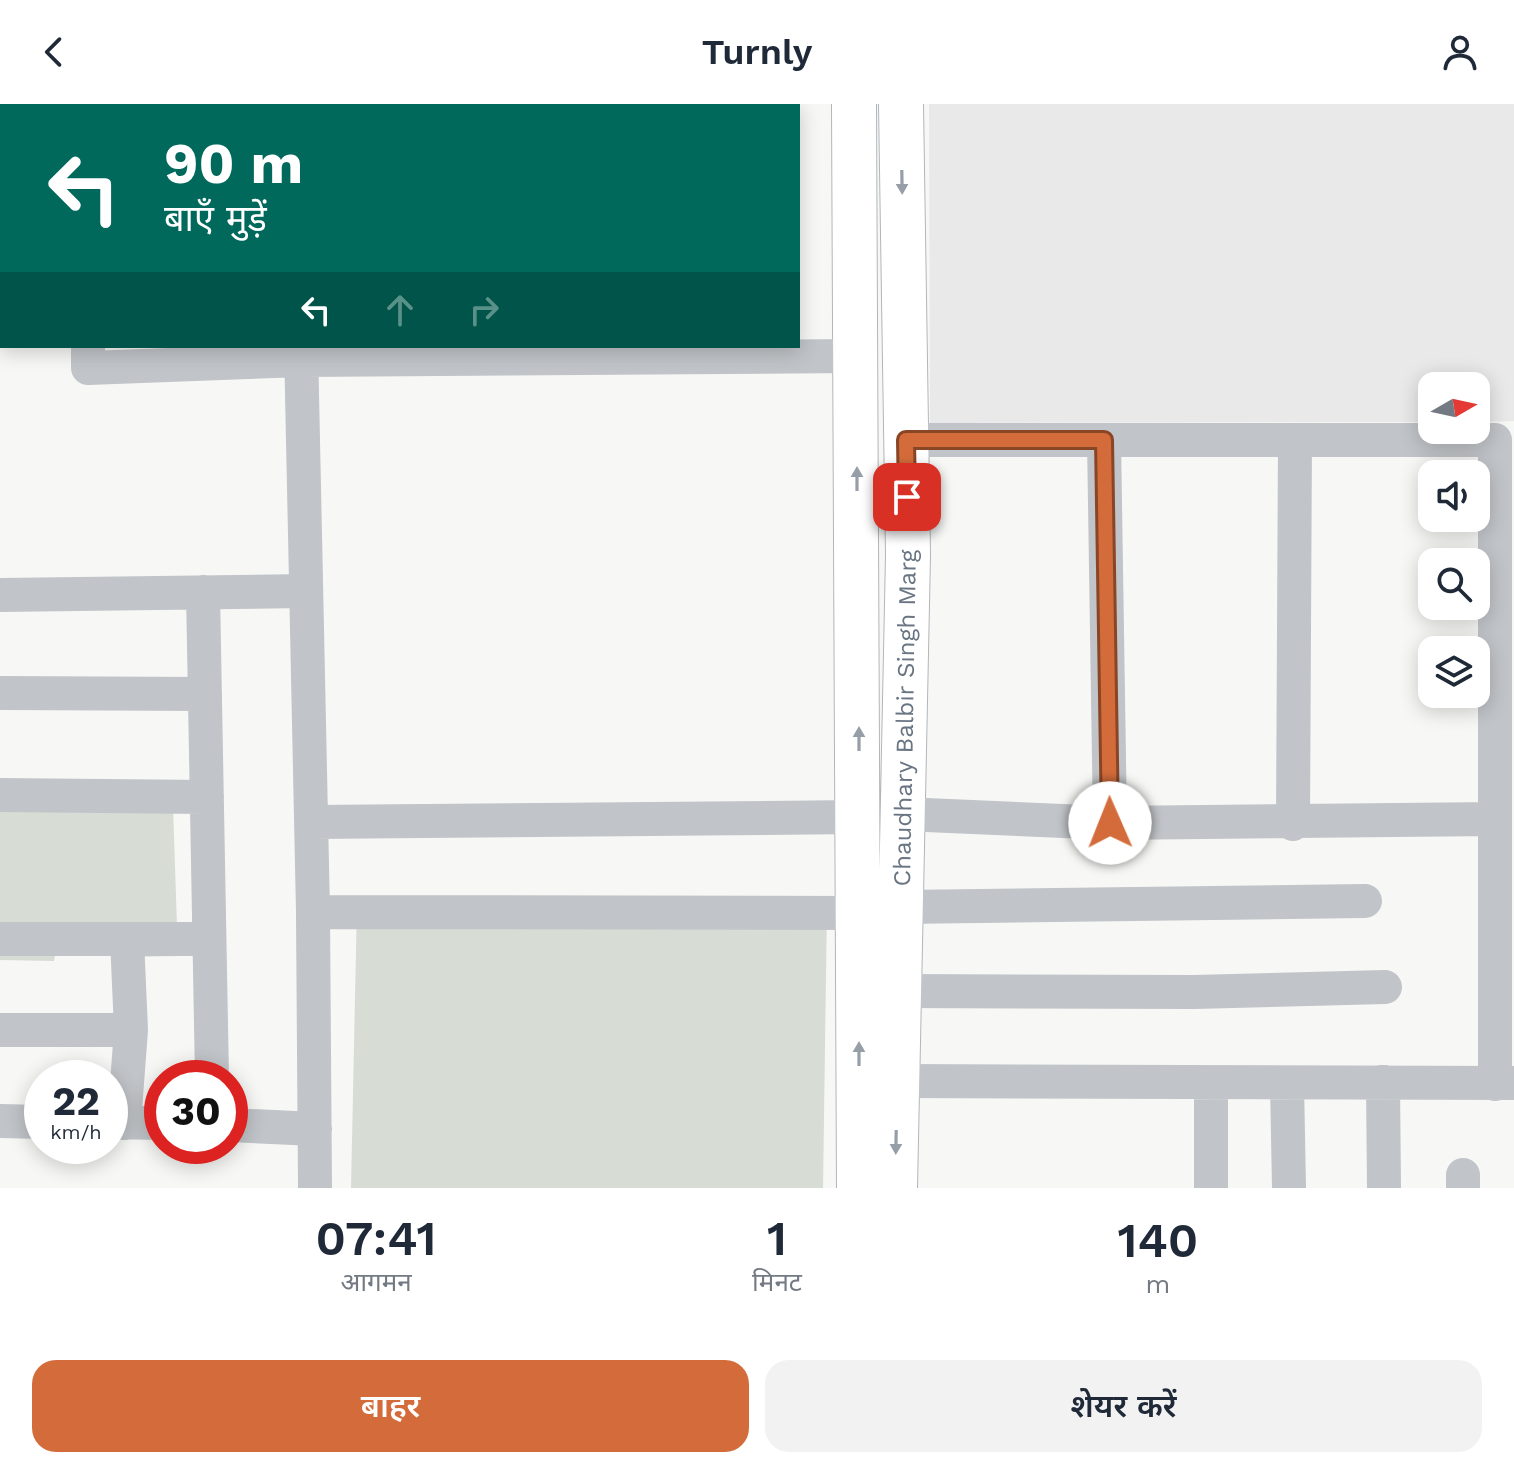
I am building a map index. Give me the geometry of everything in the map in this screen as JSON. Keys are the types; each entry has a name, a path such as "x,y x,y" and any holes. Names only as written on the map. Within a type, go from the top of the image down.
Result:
{"street":[{"name":"Chaudhary Balbir Singh Marg","path":"854,104 860,817 899,991 895,1188"},
{"name":"Chaudhary Balbir Singh Marg","path":"859,1188 880,910 903,814 906,440 901,104"},
{"path":"88,348 88,368 198,355 302,353 642,352 856,356"},
{"path":"302,353 312,822 315,1188"},
{"path":"898,1081 1505,1084 1495,819 1495,440 906,440"},
{"path":"1104,440 1110,823"},
{"path":"1293,824 1295,440"},
{"path":"0,595 306,591"},
{"path":"203,592 212,1060"},
{"path":"0,693 205,694"},
{"path":"0,795 207,797"},
{"path":"903,814 1110,823 1293,824 1495,819"},
{"path":"312,822 860,817"},
{"path":"313,912 880,910 1365,901"},
{"path":"0,939 209,939"},
{"path":"126,1060 131,1030 127,939"},
{"path":"899,991 1194,992 1385,987"},
{"path":"0,1030 131,1030"},
{"path":"1383,1082 1384,1188"},
{"path":"1211,1083 1211,1188"},
{"path":"1287,1083 1289,1188"},
{"path":"0,1121 24,1122"},
{"path":"248,1126 315,1129"}],"shaded area":[{"path":"929,104 1514,104 1514,421 1490,422 1490,372 1418,372 1418,422 930,423"},
{"path":"0,806 173,806 178,956 127,957 60,923 54,961 0,960"},
{"path":"357,902 827,906 823,1188 351,1188"}],"route":[{"path":"907,497 906,440 1104,440 1110,823"}]}
